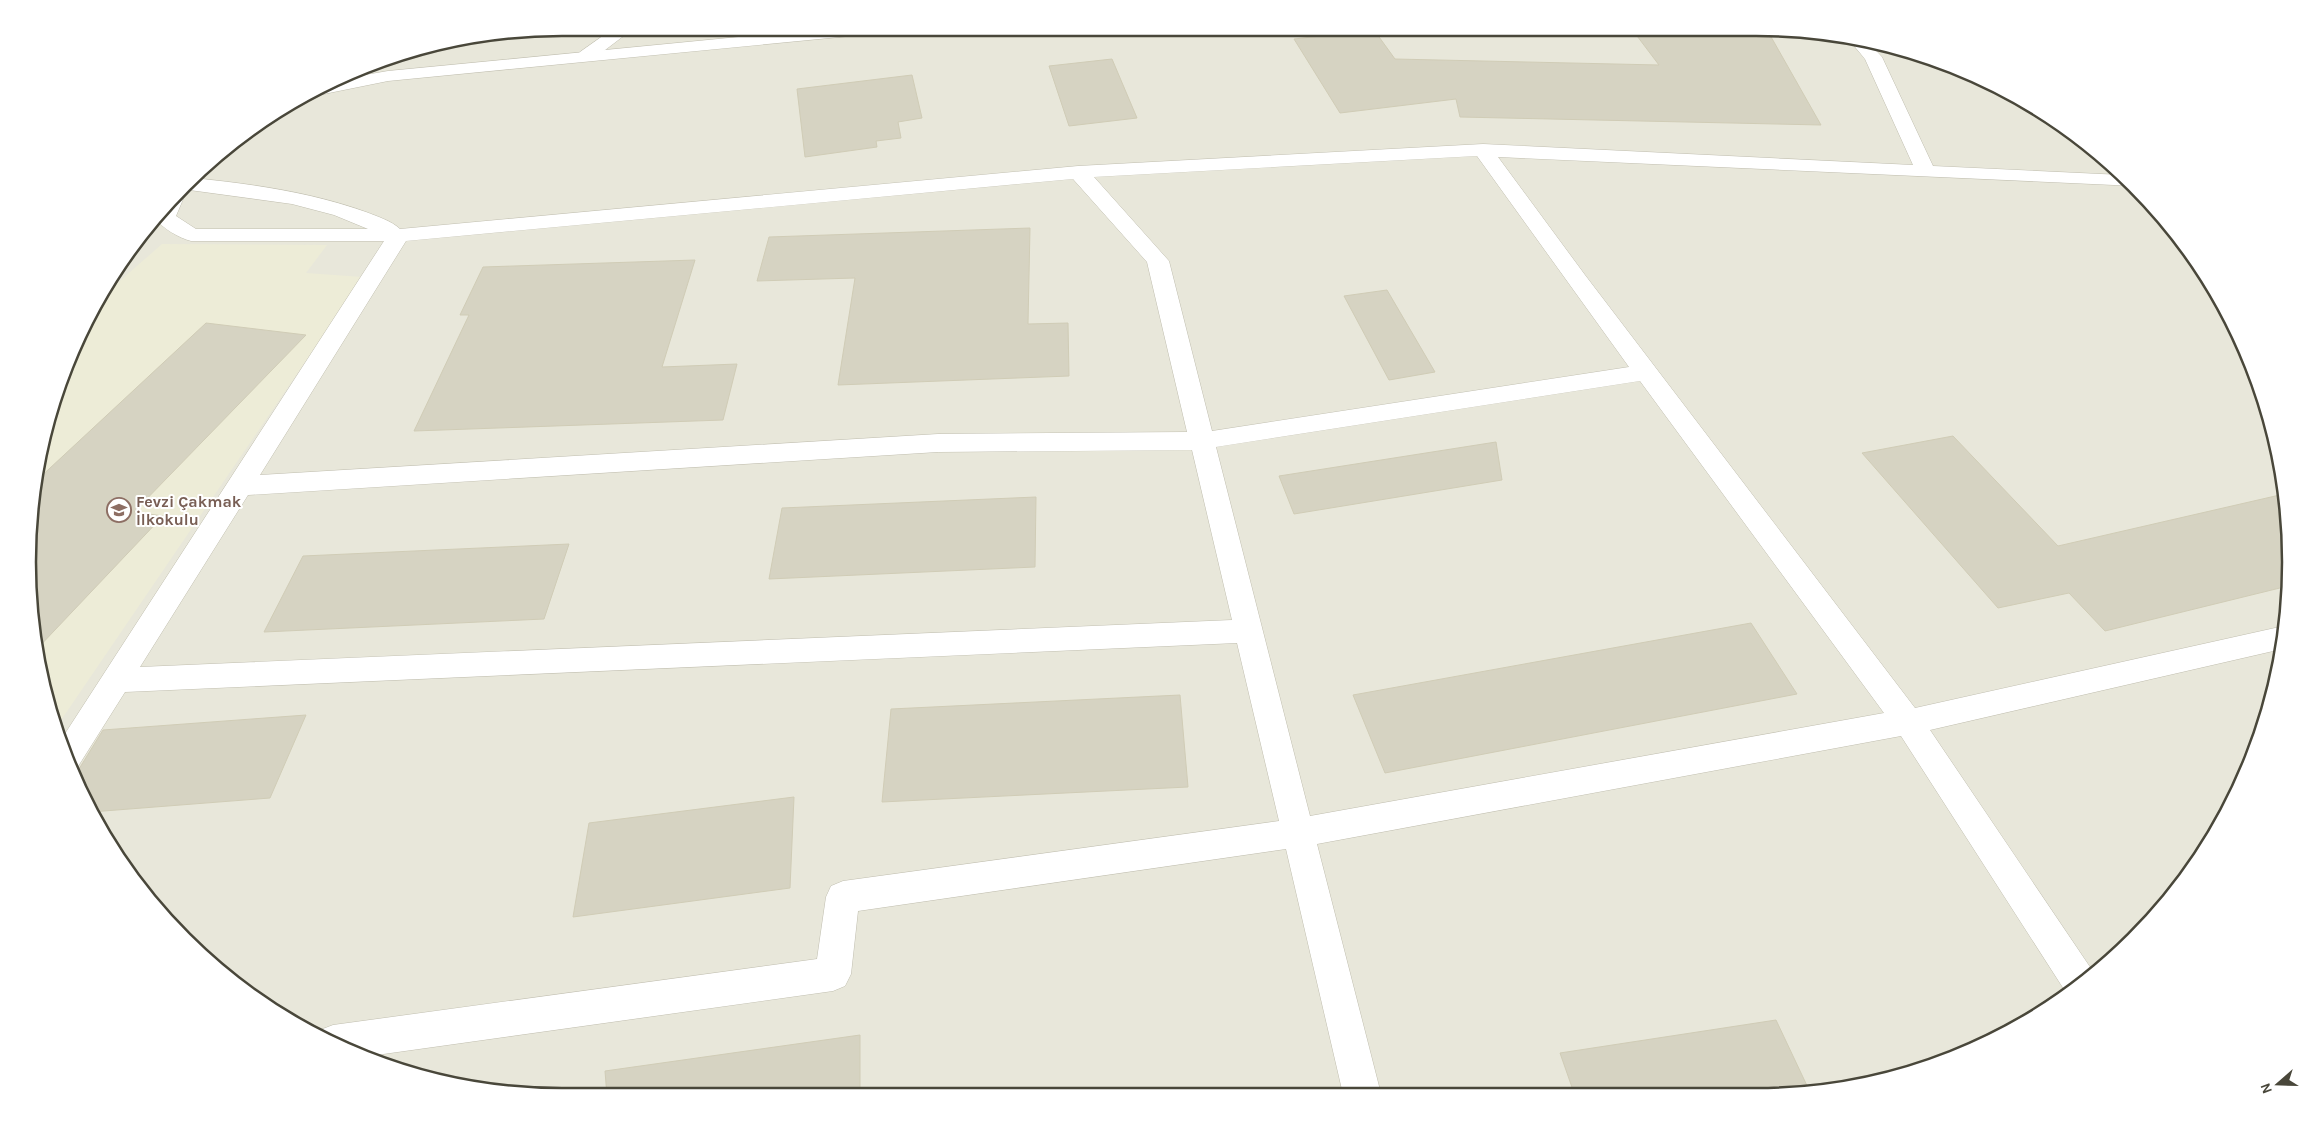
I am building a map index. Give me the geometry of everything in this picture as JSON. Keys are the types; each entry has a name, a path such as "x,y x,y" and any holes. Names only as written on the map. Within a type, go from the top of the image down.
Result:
{"street":[{"path":"586,56 614,36"},
{"path":"340,85 388,76 797,36"},
{"path":"1864,47 1873,57 1926,171"},
{"path":"1483,150 1646,372 1908,722 2077,978"},
{"path":"165,217 191,235 399,235 1078,172 1483,150 2118,180"},
{"path":"1078,172 1158,261 1361,1088"},
{"path":"196,185 243,189 299,198 368,220 399,235"},
{"path":"71,750 399,235"},
{"path":"240,486 938,443 1202,440 1646,372"},
{"path":"117,680 1248,630"},
{"path":"346,1041 833,974 843,897 1298,833 1908,722 2276,639"}],"shaded area":[{"path":"1756,36 1790,37 1859,46 1925,64 1957,76 1989,90 2048,125 2076,145 2128,190 2173,242 2193,270 2228,329 2242,361 2254,393 2272,459 2281,528 2282,562 2281,596 2272,665 2254,731 2242,763 2228,795 2211,825 2173,882 2128,934 2103,957 2048,999 1989,1034 1925,1060 1859,1078 1790,1087 1756,1088 562,1088 528,1087 459,1078 393,1060 361,1048 329,1034 270,999 242,979 190,934 145,882 125,854 90,795 64,731 54,698 46,665 41,631 36,562 37,528 46,459 64,393 76,361 90,329 107,299 145,242 167,215 215,167 270,125 329,90 361,76 393,64 459,46 528,37"},
{"name":"Fevzi Çakmak İlkokulu","path":"162,244 327,245 306,273 363,277 61,720 46,665 37,596 37,528 41,493 46,459 64,393 90,329 116,284"}],"building":[{"path":"1321,36 1378,36 1395,59 1659,65 1637,36 1771,36 1821,125 1460,117 1456,99 1340,113 1294,39"},
{"path":"1112,59 1137,118 1069,126 1049,66"},
{"path":"912,75 922,118 898,122 901,138 876,141 877,147 805,157 797,89"},
{"path":"1030,228 1028,324 1068,323 1069,376 838,385 855,278 757,281 769,237"},
{"path":"695,260 662,367 737,364 723,420 414,431 469,315 460,315 483,267"},
{"path":"1387,290 1435,372 1389,380 1344,296"},
{"path":"206,323 306,335 134,512 163,516 43,643 37,596 36,562 37,528 44,474"},
{"path":"1953,436 2058,546 2277,496 2281,528 2281,588 2105,631 2069,593 1998,608 1862,453"},
{"path":"1496,442 1502,480 1294,514 1279,476"},
{"path":"1036,497 1035,567 769,579 782,508"},
{"path":"569,544 544,619 264,632 303,556"},
{"path":"1751,623 1797,694 1385,773 1353,695"},
{"path":"1180,695 1188,787 882,802 891,709"},
{"path":"306,715 270,798 99,811 79,769 103,730"},
{"path":"794,797 790,888 573,917 589,823"},
{"path":"1776,1020 1807,1085 1756,1088 1572,1088 1560,1053"},
{"path":"860,1035 860,1088 606,1088 605,1071"}],"place":[{"name":"Fevzi Çakmak İlkokulu","path":"119,510"}]}
